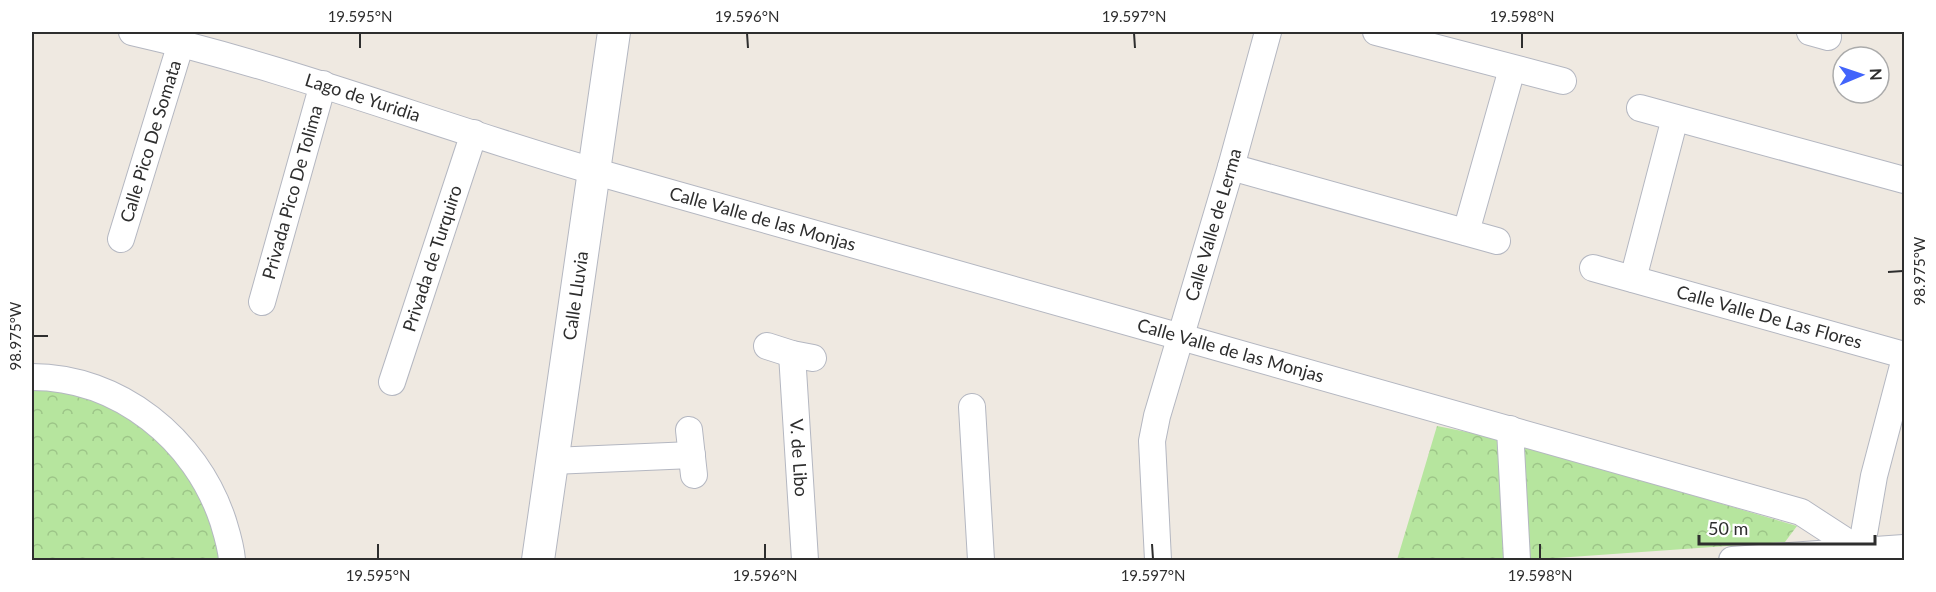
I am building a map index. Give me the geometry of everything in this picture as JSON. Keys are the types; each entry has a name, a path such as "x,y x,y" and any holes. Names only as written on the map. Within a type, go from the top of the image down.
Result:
{"street":[{"name":"Lago de Yuridia","path":"132,32 181,43 323,84 593,171"},
{"name":"Calle Lluvia","path":"538,561 614,32"},
{"name":"Calle Valle de Lerma","path":"1158,561 1152,441 1157,416 1231,167 1268,32"},
{"path":"1376,32 1563,81"},
{"name":"Calle Pico De Somata","path":"121,239 181,43"},
{"path":"1466,232 1512,69"},
{"name":"Privada Pico De Tolima","path":"262,302 323,84"},
{"path":"1640,108 1905,180"},
{"path":"1633,279 1676,118"},
{"name":"Privada de Turquiro","path":"392,382 474,133"},
{"path":"1231,167 1497,241"},
{"name":"Calle Valle de las Monjas","path":"593,171 1801,512 1861,556"},
{"name":"Calle Valle De Las Flores","path":"1593,268 1905,355"},
{"name":"V. de Libo","path":"766,346 802,356 806,561"},
{"path":"1861,556 1874,476 1905,362"},
{"path":"32,377 52,377 103,390 149,416 187,452 215,496 231,546 232,561"},
{"path":"972,407 981,561"},
{"path":"1510,429 1517,561"},
{"path":"552,462 693,465 688,430"},
{"path":"1732,561 1861,556 1905,548"}],"green space":[{"path":"32,389 55,391 97,402 135,421 152,434 189,475 199,490 212,524 220,560 32,560"},
{"path":"1437,426 1502,439 1506,556 1501,560 1397,560"},
{"path":"1522,445 1797,526 1785,542 1528,560"}]}
